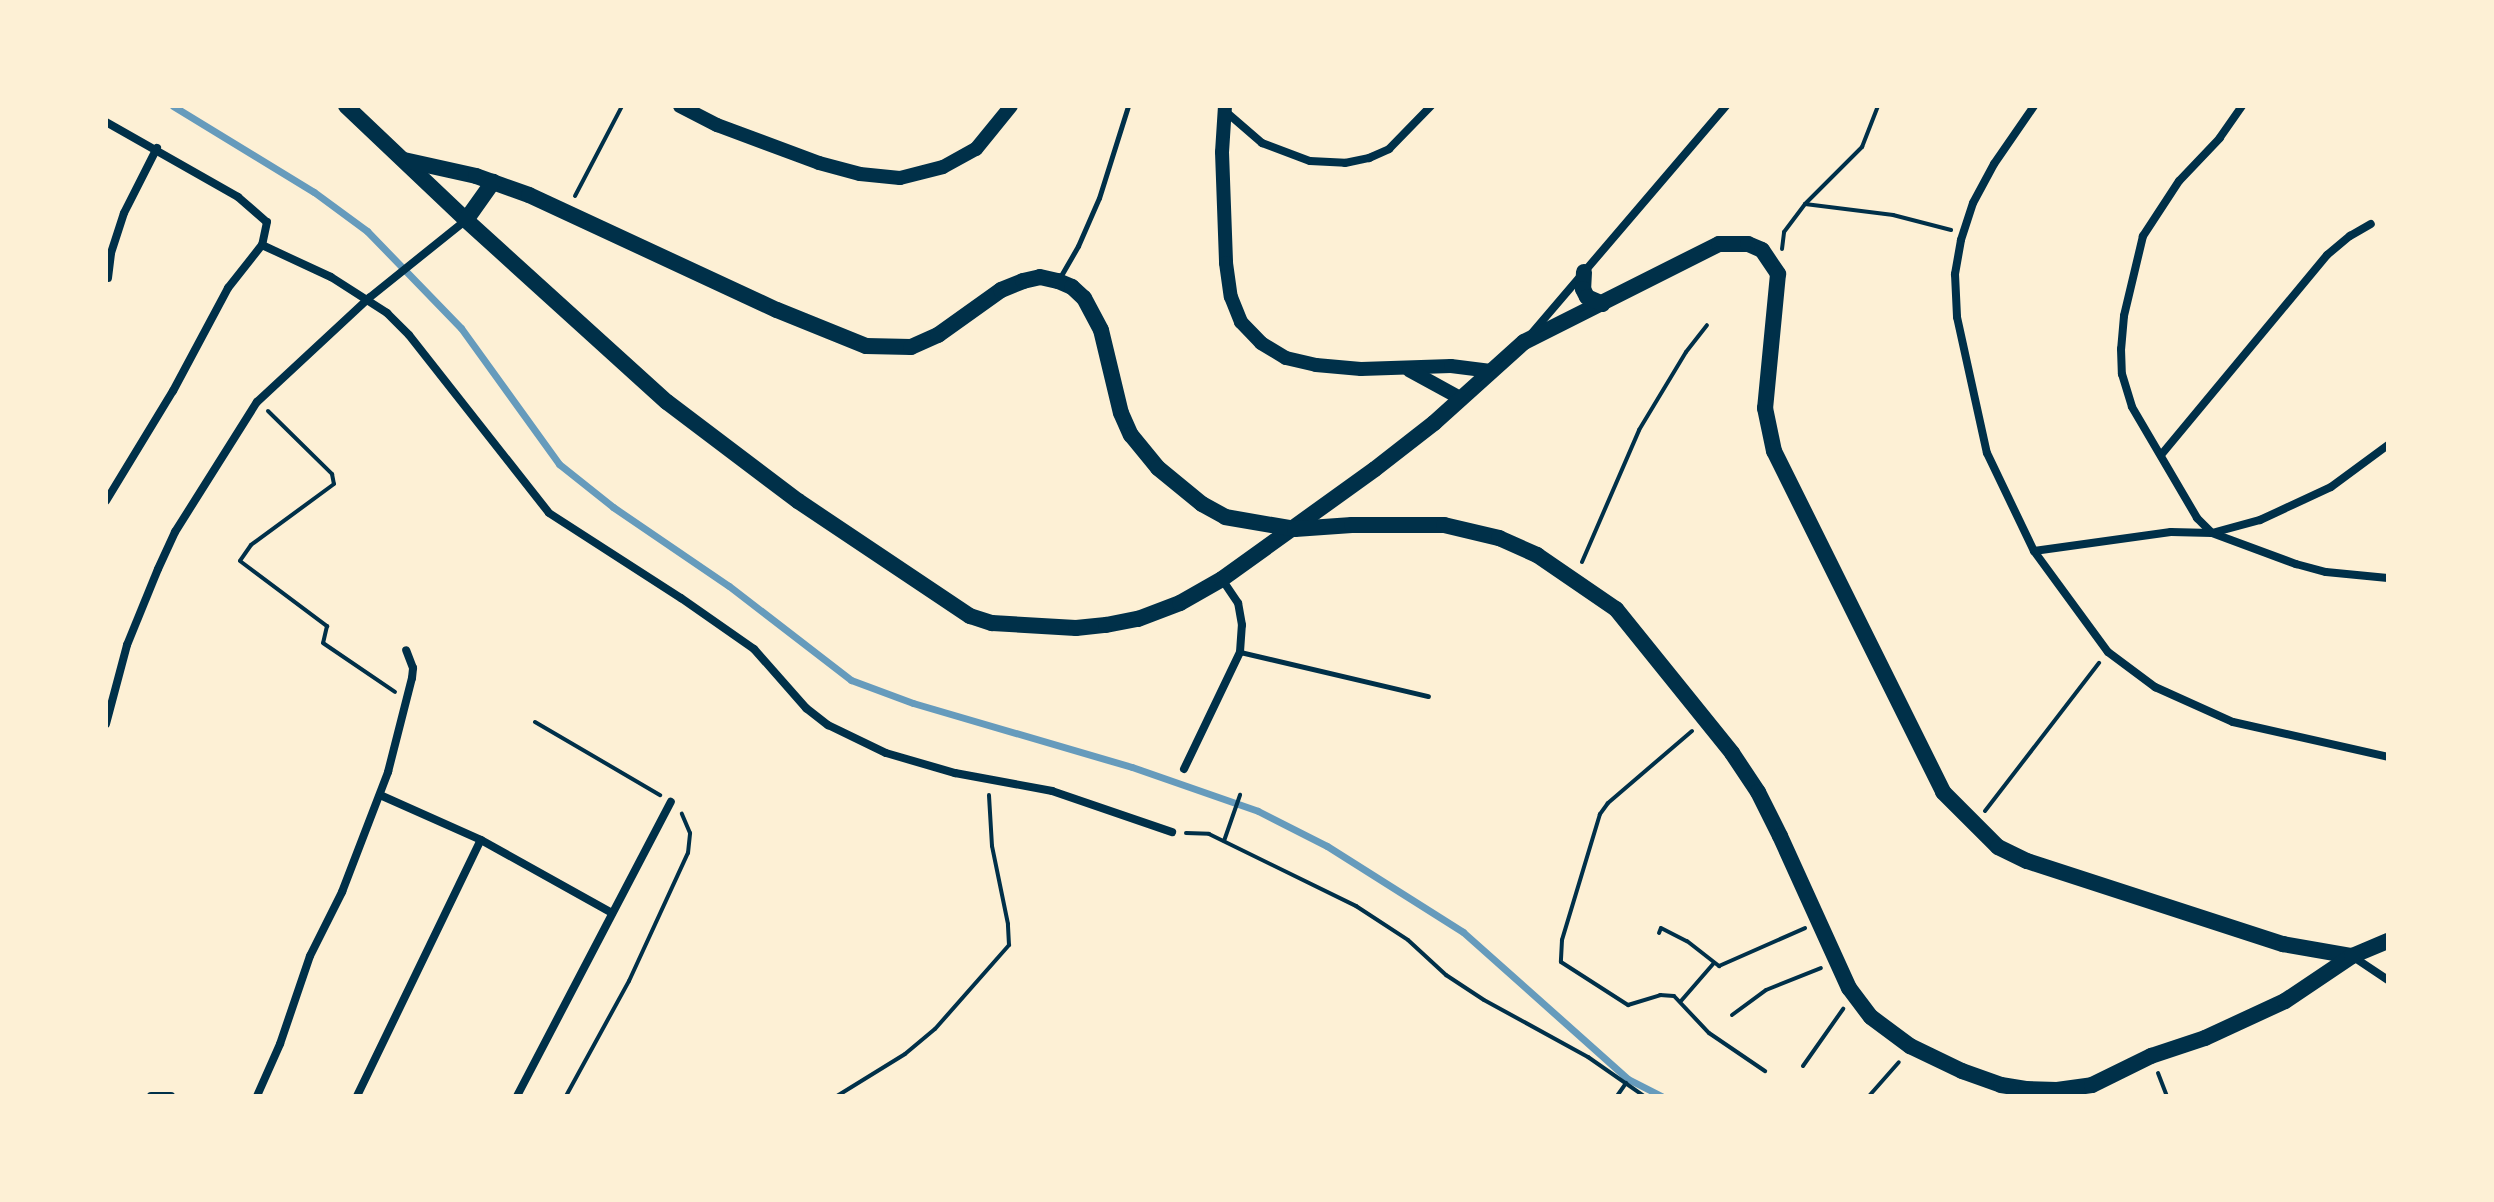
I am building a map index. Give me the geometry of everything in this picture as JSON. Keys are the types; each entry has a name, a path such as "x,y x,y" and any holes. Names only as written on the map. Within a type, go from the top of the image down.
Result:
{"main road":[{"path":"346,106 466,220 667,402 736,457 970,616 992,623 1024,626 1106,625 1138,619 1180,603 1222,579 1295,529 1460,398 1524,342 1719,244 1748,244 1762,250 1778,274 1765,408 1774,451 1943,792 1998,847 2027,861 2283,944 2352,956"},
{"path":"402,160 493,182 566,212 777,310 866,346 911,347 938,335 1001,290 1040,277 1058,281 1072,287 1091,311 1109,356 1121,413 1131,435 1176,486 1225,517 1295,529 1399,524 1471,529 1537,555 1616,609 1706,719 1758,792 1837,962 1871,1017 1910,1046 2001,1085 2057,1090 2092,1085 2151,1056 2205,1038 2285,1001 2352,956 2388,941"},
{"path":"436,192 454,171"},
{"path":"466,220 493,182"},
{"path":"1584,272 1583,289 1587,297 1603,304"}],"street":[{"path":"680,106 717,125 819,163 860,174 900,178 943,167 976,149 1011,106"},
{"path":"1225,108 1262,143 1310,161 1345,163 1369,158 1389,149 1431,106"},
{"path":"1524,342 1726,106"},
{"path":"2034,106 1994,164 1973,203 1963,232 1955,274 1957,317 1987,453 2034,551 2108,652 2155,687 2233,722 2388,757"},
{"path":"2242,106 2220,138 2179,181 2143,236 2124,316 2122,374 2132,407 2197,518 2212,533 2326,572 2388,578"},
{"path":"1225,108 1222,152 1226,263 1231,297 1241,322 1261,343 1286,358 1316,365 1451,366 1491,371"},
{"path":"106,122 157,148 238,197 265,218 267,225 262,245 228,288 173,391 106,501"},
{"path":"108,278 111,253 124,213 157,148"},
{"path":"106,724 127,645 169,544 257,402 369,298 466,220"},
{"path":"2161,455 2327,255 2371,224"},
{"path":"262,245 369,298 409,335 549,513 754,649 806,708 836,731 886,753 988,780 1052,791 1172,832"},
{"path":"1405,368 1460,398"},
{"path":"2034,551 2171,532 2212,533 2260,520 2331,487 2388,445"},
{"path":"1184,769 1240,652 1242,625 1238,603 1222,579"},
{"path":"257,1096 280,1044 310,956 342,892 380,795 413,668 406,650"},
{"path":"380,795 481,840 612,913"},
{"path":"517,1096 671,802"},
{"path":"357,1096 481,840"},
{"path":"2352,956 2388,980"},
{"path":"151,1096 171,1096"}],"lane":[{"path":"1058,281 1078,246 1099,198 1128,106"},
{"path":"1240,652 1428,696"}],"path":[{"path":"566,212 622,106"},
{"path":"1772,262 1782,260 1784,232 1805,204 1862,147 1878,106"},
{"path":"1805,204 1893,215 1963,232"},
{"path":"1575,579 1639,430 1686,352 1707,325"},
{"path":"257,402 332,474 334,481 251,545 240,561 327,626 323,643 392,689 404,703"},
{"path":"1974,825 2108,652"},
{"path":"1706,719 1608,803 1600,814 1560,955 1563,965 1628,1005 1660,995 1674,996 1709,1033 1765,1071"},
{"path":"837,1096 905,1054 935,1029 1009,945 1008,924 992,846 988,780"},
{"path":"1224,841 1240,795"},
{"path":"1172,832 1209,834 1356,906 1408,940 1446,975 1484,1000 1588,1057 1644,1096"},
{"path":"1659,933 1661,928 1687,941 1713,964 1726,964 1732,958 1775,943 1818,921"},
{"path":"1732,1015 1766,990 1837,962"},
{"path":"1681,1001 1713,964"},
{"path":"1803,1066 1854,994"},
{"path":"1869,1096 1910,1046"},
{"path":"2151,1056 2167,1096"},
{"path":"1617,1096 1626,1083"}],"waterway":[{"path":"173,106 314,192 367,231 461,328 559,464 613,507 729,586 851,680 913,703 1132,767 1258,811 1327,846 1463,932 1628,1079 1662,1096"}]}
